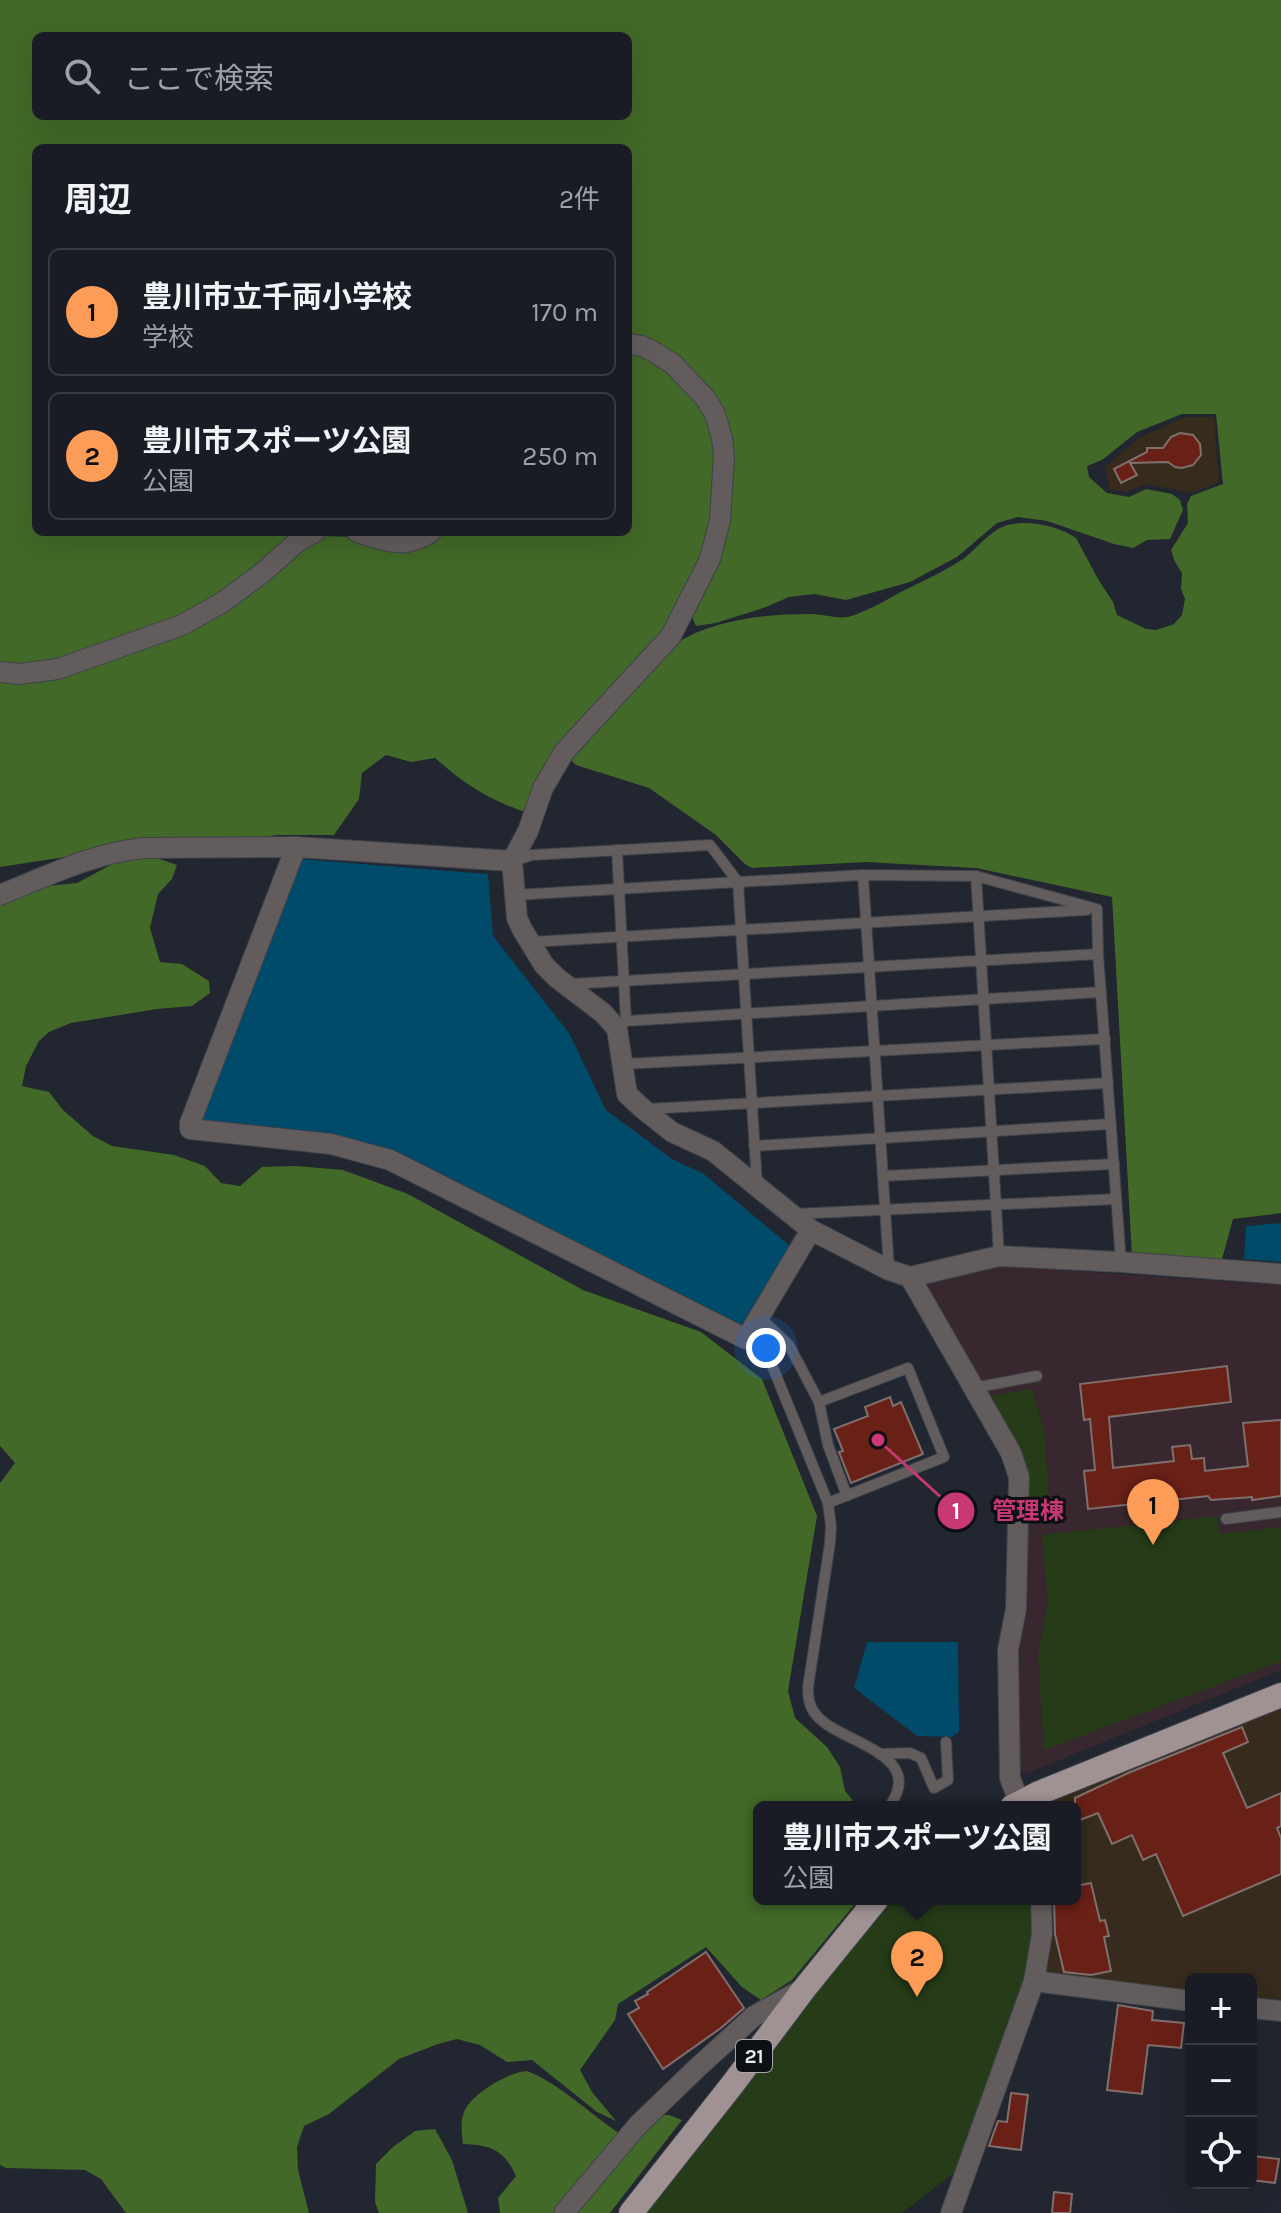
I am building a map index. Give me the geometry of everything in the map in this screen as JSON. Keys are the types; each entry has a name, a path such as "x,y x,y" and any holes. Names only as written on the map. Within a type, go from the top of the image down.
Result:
{"main road":[{"path":"1026,1801 1039,1793 1281,1695"},
{"name":"21","path":"631,2213 872,1905"}],"street":[{"path":"632,345 642,346 673,364 706,399 715,414 724,456 720,520 710,559 671,636 564,752 543,788 528,831 512,861 517,918 544,965 622,1025 627,1094 672,1132 713,1151 811,1230 889,1270 910,1277 999,1256 1281,1274"},
{"path":"0,672 28,674 58,669 182,625 223,602 308,536"},
{"path":"369,536 391,543 405,543 425,536"},
{"path":"0,895 83,861 120,850 144,848 296,847 512,861"},
{"path":"296,847 190,1129 331,1144 390,1160 746,1339 811,1230"},
{"path":"910,1277 1011,1453 1019,1477 1016,1609 1008,1650 1010,1778 1017,1801"},
{"path":"951,2213 1034,1981 1042,1934 1041,1905"},
{"path":"1034,1981 1185,2000"},
{"path":"564,2213 638,2125 696,2069 754,2016 804,1989"},
{"path":"1257,2009 1281,2011"}],"lane":[{"path":"512,861 532,855 710,845 738,882 757,1187"},
{"path":"617,850 624,981 622,1025 746,1014 1101,992"},
{"path":"863,875 889,1270"},
{"path":"514,895 863,875 976,876 1097,909"},
{"path":"976,876 999,1256"},
{"path":"530,942 1097,909"},
{"path":"1097,909 1121,1262"},
{"path":"566,984 1098,954"},
{"path":"623,1064 1105,1039"},
{"path":"643,1109 1108,1083"},
{"path":"754,1146 1111,1124"},
{"path":"883,1176 1114,1164"},
{"path":"792,1214 1116,1199"},
{"path":"759,1317 789,1345 819,1402 828,1445 847,1496"},
{"path":"746,1339 769,1358 828,1503 830,1543 808,1697 824,1722 892,1764 898,1779 898,1789 892,1801"},
{"path":"819,1402 908,1368 944,1457 828,1503"},
{"path":"973,1388 1037,1376"},
{"path":"1226,1519 1281,1512"},
{"path":"880,1754 910,1753 921,1758 934,1788 948,1780 946,1742"}],"shaded area":[{"path":"1185,417 1214,417 1219,482 1193,493 1146,484 1126,492 1110,489 1105,467 1139,438"},
{"path":"997,1266 1281,1285 1281,1670 1025,1774 1019,1770 1017,1651 1027,1475 926,1290 929,1281"},
{"path":"1281,1706 1281,2009 1257,2006 1257,1973 1185,1973 1185,1998 1039,1978 1045,1905 1081,1905 1081,1801 1051,1801"}],"green space":[{"path":"0,0 1281,0 1281,1213 1233,1219 1221,1263 1132,1256 1112,897 976,868 865,862 752,868 716,835 649,788 576,765 569,758 675,644 690,636 723,624 758,617 811,614 851,616 950,567 1004,526 1036,524 1068,533 1076,538 1113,602 1117,615 1146,629 1156,630 1174,624 1182,615 1185,599 1181,589 1182,573 1171,550 1188,523 1187,504 1191,496 1223,484 1216,414 1182,414 1137,432 1102,460 1087,466 1089,477 1107,493 1129,497 1146,489 1172,494 1180,500 1183,510 1170,539 1147,540 1133,548 1047,521 1018,517 997,523 957,557 910,582 846,600 814,594 789,597 716,623 696,626 690,613 716,557 719,408 632,342 632,144 32,144 32,536 295,536 256,571 180,618 56,663 0,666"},
{"path":"632,352 655,360 700,400 719,454 705,556 669,626 527,813 478,790 435,758 411,762 386,755 362,773 359,799 334,835 277,835 230,842 136,839 65,857 0,867 0,678 113,657 324,536 632,536"},
{"path":"145,854 177,865 172,879 158,894 150,928 160,962 182,964 209,981 210,993 192,1006 71,1023 49,1032 39,1041 26,1066 22,1086 49,1092 63,1110 93,1136 112,1146 174,1155 205,1166 221,1183 240,1186 262,1167 343,1170 408,1194 583,1290 701,1332 762,1379 817,1516 788,1691 795,1718 827,1747 840,1767 845,1791 853,1801 753,1801 753,1905 854,1905 792,1980 761,2000 742,1987 706,1947 618,2004 615,2020 580,2070 592,2092 616,2121 597,2112 532,2060 507,2062 480,2045 457,2039 399,2059 329,2114 304,2126 297,2147 298,2170 309,2213 126,2213 101,2179 85,2170 6,2168 0,2165 0,1483 15,1463 0,1446 0,891 77,883 118,861"},
{"path":"1032,1389 1045,1434 1049,1512 1046,1518 1029,1520 1028,1475 991,1399 992,1396"},
{"path":"1217,1516 1219,1534 1281,1527 1281,1661 1044,1750 1038,1655 1048,1603 1042,1535"},
{"path":"888,1905 1035,1905 1029,1972 959,2169 902,2213 642,2213 871,1921"},
{"path":"527,2071 563,2091 619,2133 558,2213 500,2213 498,2198 516,2176 507,2160 496,2151 463,2144 462,2120 474,2098 491,2085"},
{"path":"656,2115 669,2115 682,2120 610,2213 572,2213"},
{"path":"435,2129 452,2160 468,2213 379,2213 375,2202 376,2164 415,2131"}],"water":[{"path":"300,859 488,874 493,936 569,1033 606,1110 672,1159 704,1174 790,1246 738,1331 407,1160 197,1124"},
{"path":"1281,1223 1281,1262 1244,1259 1246,1226"},
{"path":"867,1642 958,1642 959,1731 952,1737 917,1736 854,1688"}],"building":[{"path":"1180,433 1193,435 1200,444 1201,455 1193,465 1182,468 1168,462 1130,463 1137,475 1121,483 1114,469 1147,452 1147,448 1163,448 1171,437"},
{"path":"1227,1366 1231,1402 1109,1417 1113,1468 1174,1461 1172,1447 1190,1445 1192,1459 1204,1458 1205,1471 1248,1466 1243,1423 1281,1420 1281,1496 1211,1500 1208,1496 1088,1509 1084,1471 1095,1470 1090,1419 1084,1420 1080,1384"},
{"path":"890,1397 893,1406 901,1402 923,1454 851,1483 834,1429 868,1416 865,1407"},
{"path":"1242,1727 1248,1742 1223,1753 1247,1808 1281,1793 1281,1826 1277,1828 1281,1838 1281,1874 1183,1916 1156,1854 1143,1860 1132,1835 1112,1844 1098,1813 1081,1820 1081,1801 1075,1801 1075,1798"},
{"path":"1091,1883 1100,1921 1105,1920 1109,1936 1104,1937 1111,1971 1091,1975 1064,1972 1055,1934 1054,1905 1081,1905 1081,1885"},
{"path":"706,1952 744,2008 663,2069 628,2014 639,2008 635,2001"},
{"path":"1118,2005 1153,2011 1152,2020 1184,2023 1181,2048 1148,2045 1142,2094 1107,2090"},
{"path":"1011,2093 1028,2095 1021,2150 989,2146 998,2121 1007,2122"},
{"path":"1257,2156 1279,2159 1275,2183 1257,2181"},
{"path":"1054,2192 1072,2194 1070,2213 1052,2213"}],"place":[{"name":"管理棟","path":"878,1440"},
{"name":"豊川市立千両小学校","path":"1153,1545"},
{"name":"豊川市スポーツ公園","path":"917,1997"}]}
